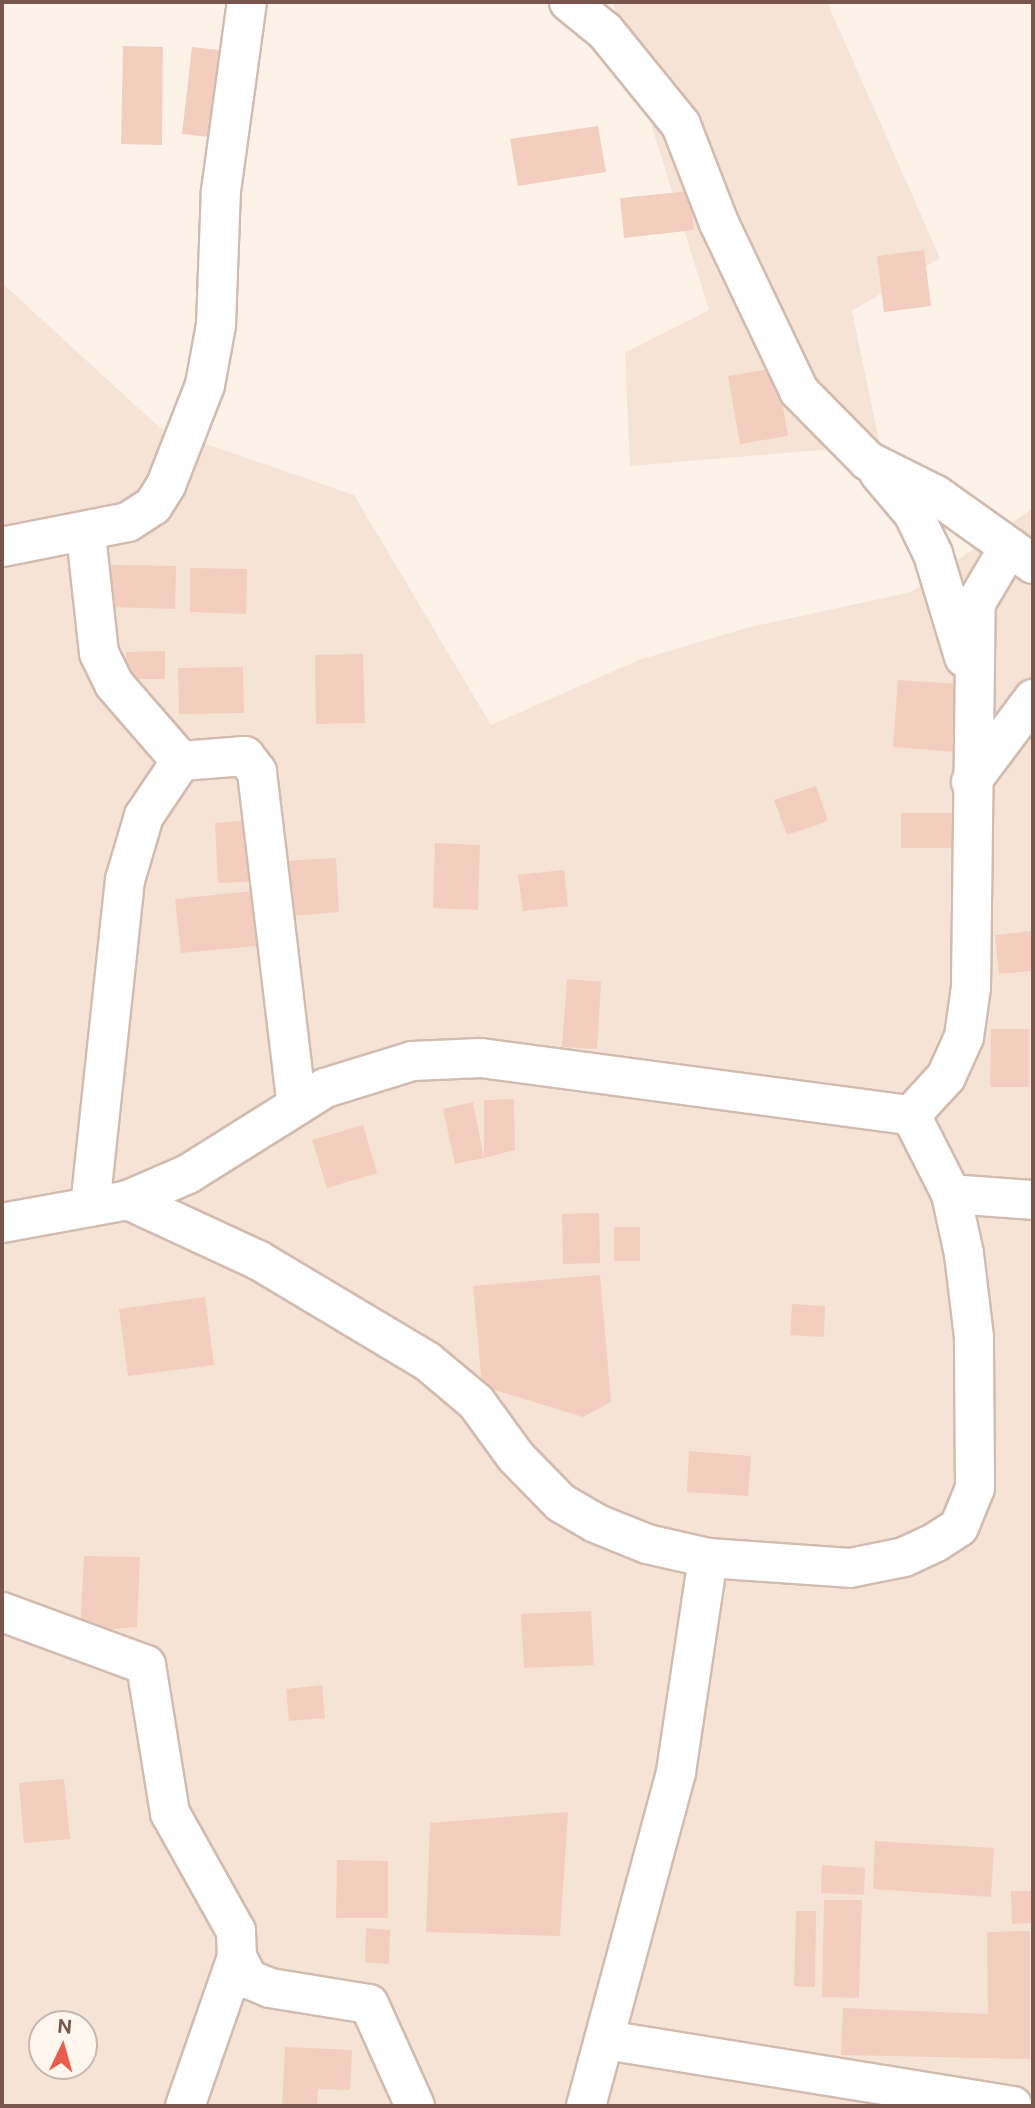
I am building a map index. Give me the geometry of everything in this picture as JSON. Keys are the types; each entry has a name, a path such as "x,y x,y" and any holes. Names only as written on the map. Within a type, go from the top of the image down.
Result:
{"street":[{"path":"2,547 86,535 128,522 153,506 205,385 216,325 226,133 247,2"},
{"path":"569,2 605,31 681,125 719,223 799,391 868,461 913,513 933,554 972,683"},
{"path":"868,461 936,495 1021,555 976,603 972,683 971,987 964,1037 946,1077 911,1115"},
{"path":"86,535 104,667 167,751 181,761 244,756 257,772 297,1106"},
{"path":"971,782 1033,699"},
{"path":"90,1207 125,880 144,816 181,761"},
{"path":"2,1223 128,1200 188,1174 297,1106 371,1070 412,1060 481,1058 911,1115"},
{"path":"128,1200 258,1259 427,1361 476,1402 516,1457 561,1503 647,1544 708,1558 850,1568 904,1557 959,1527 975,1488 974,1337 951,1194 911,1115"},
{"path":"951,1194 1033,1200"},
{"path":"586,2106 676,1772 708,1558"},
{"path":"2,1612 146,1665 170,1813 227,1909 237,1957 247,1979 270,1988 369,2004 415,2106"},
{"path":"185,2106 237,1957"},
{"path":"606,2039 1013,2106"}],"shaded area":[{"path":"613,2 827,2 940,258 852,311 880,445 630,466 625,353 709,310"},
{"path":"2,283 160,428 354,495 491,725 639,660 750,627 911,592 1033,508 1033,2083 1026,2106 2,2106"}],"building":[{"path":"123,46 163,47 162,145 121,144"},
{"path":"192,47 227,51 218,138 182,134"},
{"path":"598,126 606,172 518,186 510,139"},
{"path":"690,191 694,230 624,238 620,198"},
{"path":"924,250 931,306 884,312 877,256"},
{"path":"776,368 788,436 740,444 728,376"},
{"path":"110,565 176,566 175,609 109,607"},
{"path":"190,568 247,569 246,614 190,612"},
{"path":"165,651 165,679 126,679 126,652"},
{"path":"363,654 365,723 316,724 315,655"},
{"path":"243,667 244,713 179,714 178,668"},
{"path":"898,680 959,684 954,752 893,747"},
{"path":"816,786 828,821 787,835 774,800"},
{"path":"901,813 959,813 959,848 901,848"},
{"path":"256,820 259,881 218,883 215,823"},
{"path":"435,843 480,845 478,910 433,908"},
{"path":"336,858 339,912 289,916 285,861"},
{"path":"564,870 568,906 523,911 518,875"},
{"path":"263,890 268,945 181,953 175,899"},
{"path":"1032,931 1033,971 999,974 995,935"},
{"path":"567,979 601,982 597,1049 562,1047"},
{"path":"991,1029 1029,1029 1029,1087 990,1087"},
{"path":"514,1099 515,1150 484,1158 484,1100"},
{"path":"473,1102 484,1158 455,1164 443,1109"},
{"path":"363,1125 377,1173 327,1188 312,1140"},
{"path":"599,1213 600,1263 563,1264 562,1214"},
{"path":"614,1227 640,1227 640,1261 614,1261"},
{"path":"600,1275 611,1402 583,1417 482,1386 473,1286"},
{"path":"205,1297 214,1365 128,1376 119,1309"},
{"path":"792,1304 825,1306 824,1337 790,1335"},
{"path":"689,1451 751,1456 748,1496 687,1492"},
{"path":"84,1556 140,1557 137,1627 80,1632"},
{"path":"591,1611 594,1665 524,1668 521,1614"},
{"path":"322,1685 325,1718 289,1721 286,1689"},
{"path":"64,1779 70,1839 24,1843 19,1783"},
{"path":"568,1812 560,1936 426,1932 430,1823"},
{"path":"875,1841 994,1848 991,1897 873,1889"},
{"path":"337,1860 388,1861 388,1918 336,1918"},
{"path":"822,1865 865,1868 864,1895 821,1893"},
{"path":"1011,1891 1033,1891 1033,1923 1012,1924"},
{"path":"824,1900 862,1900 859,1998 822,1997"},
{"path":"796,1911 816,1911 815,1987 794,1986"},
{"path":"366,1928 390,1930 389,1964 365,1962"},
{"path":"1030,1931 1030,2059 841,2055 843,2008 988,2014 987,1932"},
{"path":"285,2047 352,2050 350,2090 318,2089 317,2106 282,2106"}]}
